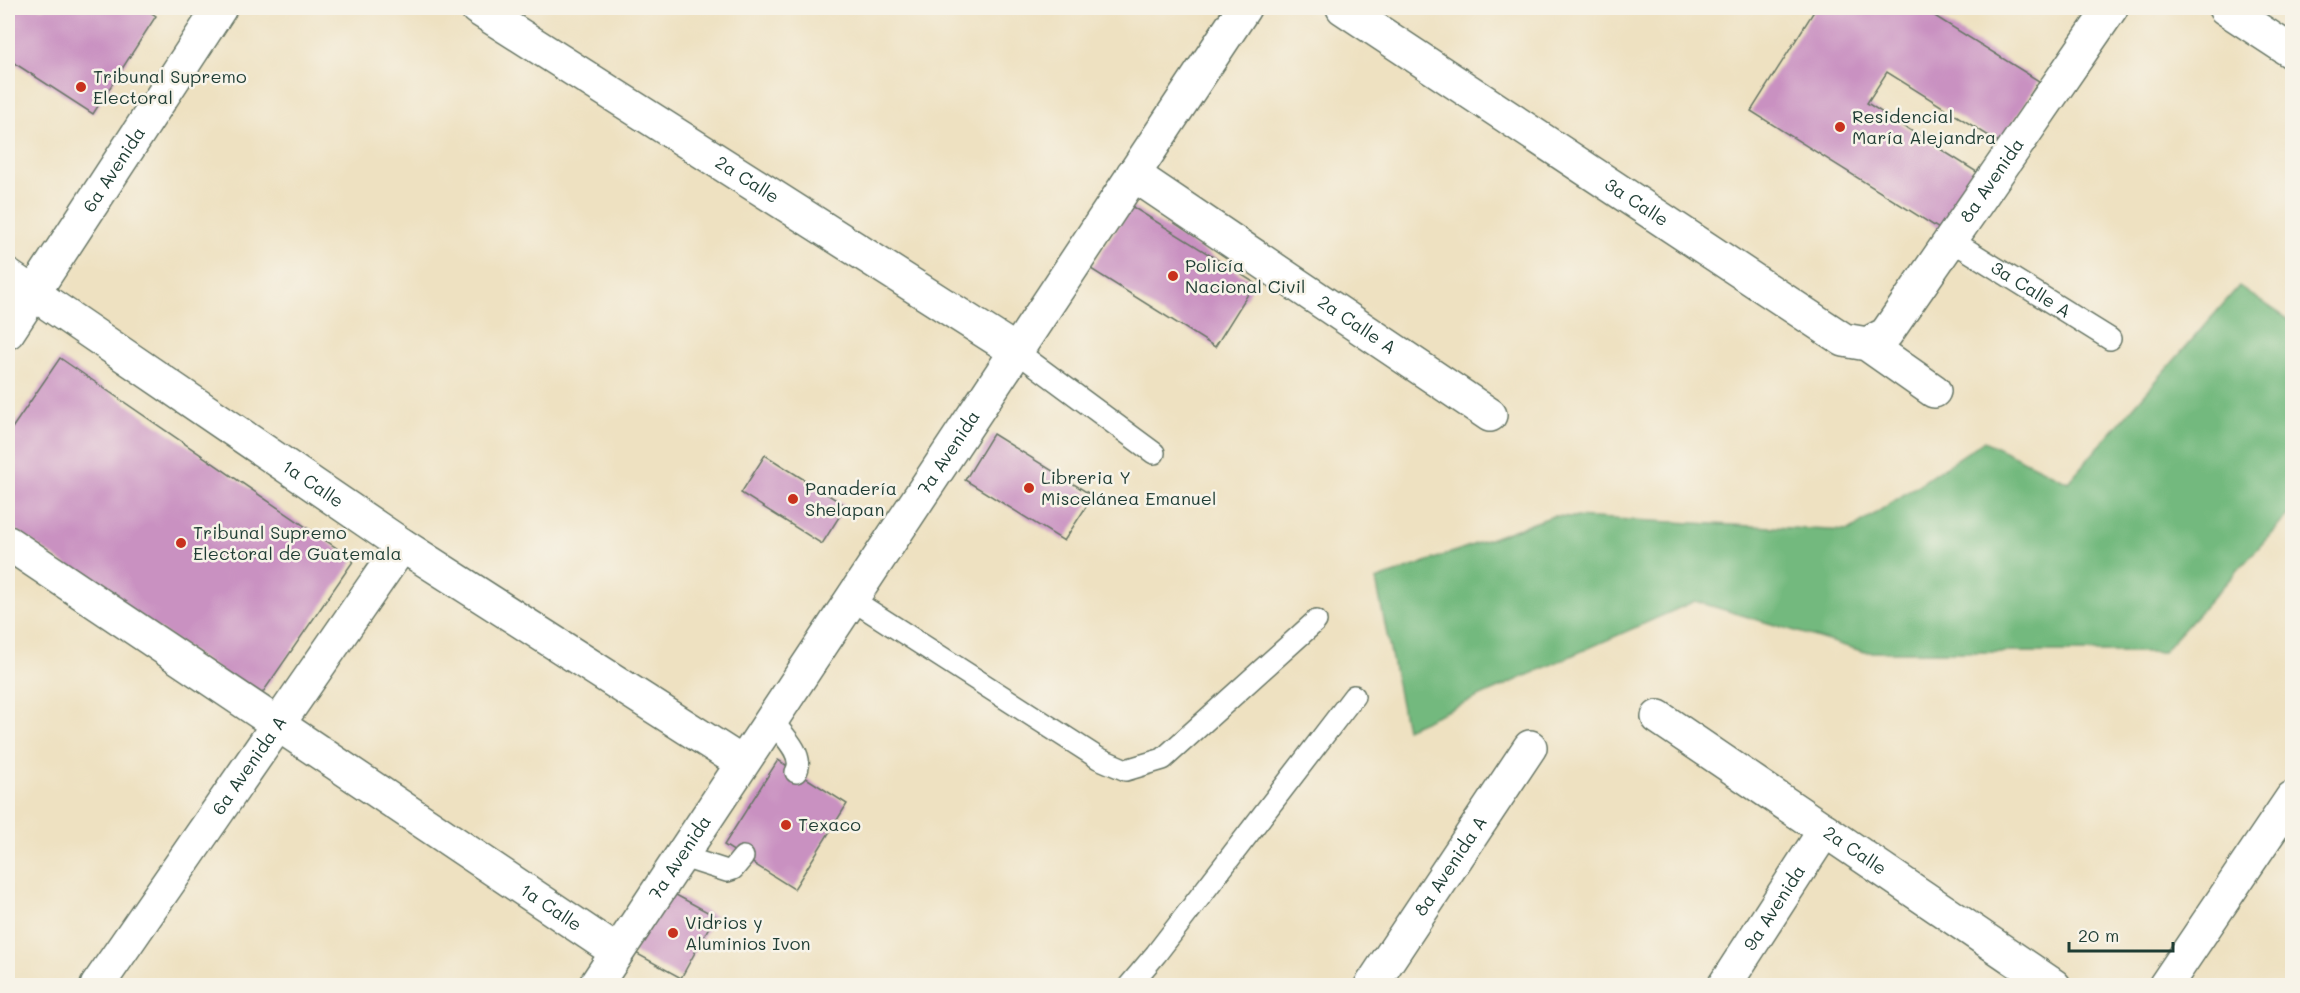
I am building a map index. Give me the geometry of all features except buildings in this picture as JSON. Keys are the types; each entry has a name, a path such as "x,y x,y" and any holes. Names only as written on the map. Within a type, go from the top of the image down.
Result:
{"street":[{"name":"6a Avenida","path":"8,332 19,285 220,8"},
{"name":"2a Calle","path":"477,8 1016,351"},
{"name":"7a Avenida","path":"594,986 1244,8"},
{"name":"3a Calle","path":"1343,8 1844,340 1867,344 1934,391"},
{"name":"8a Avenida","path":"1867,344 1886,334 2111,8"},
{"path":"2225,8 2292,52"},
{"name":"2a Calle A","path":"1133,174 1490,415"},
{"name":"1a Calle","path":"19,285 402,545 742,763"},
{"name":"1a Calle","path":"8,543 276,726 616,952"},
{"name":"6a Avenida A","path":"97,986 402,545"},
{"name":"2a Calle","path":"1658,717 2054,986"},
{"name":"8a Avenida A","path":"1371,986 1530,747"},
{"path":"2165,986 2292,798"},
{"name":"9a Avenida","path":"1724,986 1825,830"}],"lane":[{"name":"3a Calle A","path":"1951,240 2110,339"},
{"path":"1016,351 1154,453"},
{"path":"851,599 1098,758 1126,770 1163,759 1316,621"},
{"path":"1129,986 1354,696"},
{"path":"771,720 798,757 800,766 796,772"},
{"path":"680,856 727,871 733,869 743,857"}],"green space":[{"path":"2239,286 2292,322 2292,511 2163,652 1865,652 1695,601 1406,729 1376,580 1553,516 1849,531 1984,441 2068,482"}],"place":[{"name":"Tribunal Supremo Electoral","path":"81,87"},
{"name":"Residencial María Alejandra","path":"1840,127"},
{"name":"Policía Nacional Civil","path":"1173,276"},
{"name":"Libreria Y Miscelánea Emanuel","path":"1029,488"},
{"name":"Panadería Shelapan","path":"793,499"},
{"name":"Tribunal Supremo Electoral de Guatemala","path":"181,543"},
{"name":"Texaco","path":"786,825"},
{"name":"Vidrios y Aluminios Ivon","path":"673,933"}]}
